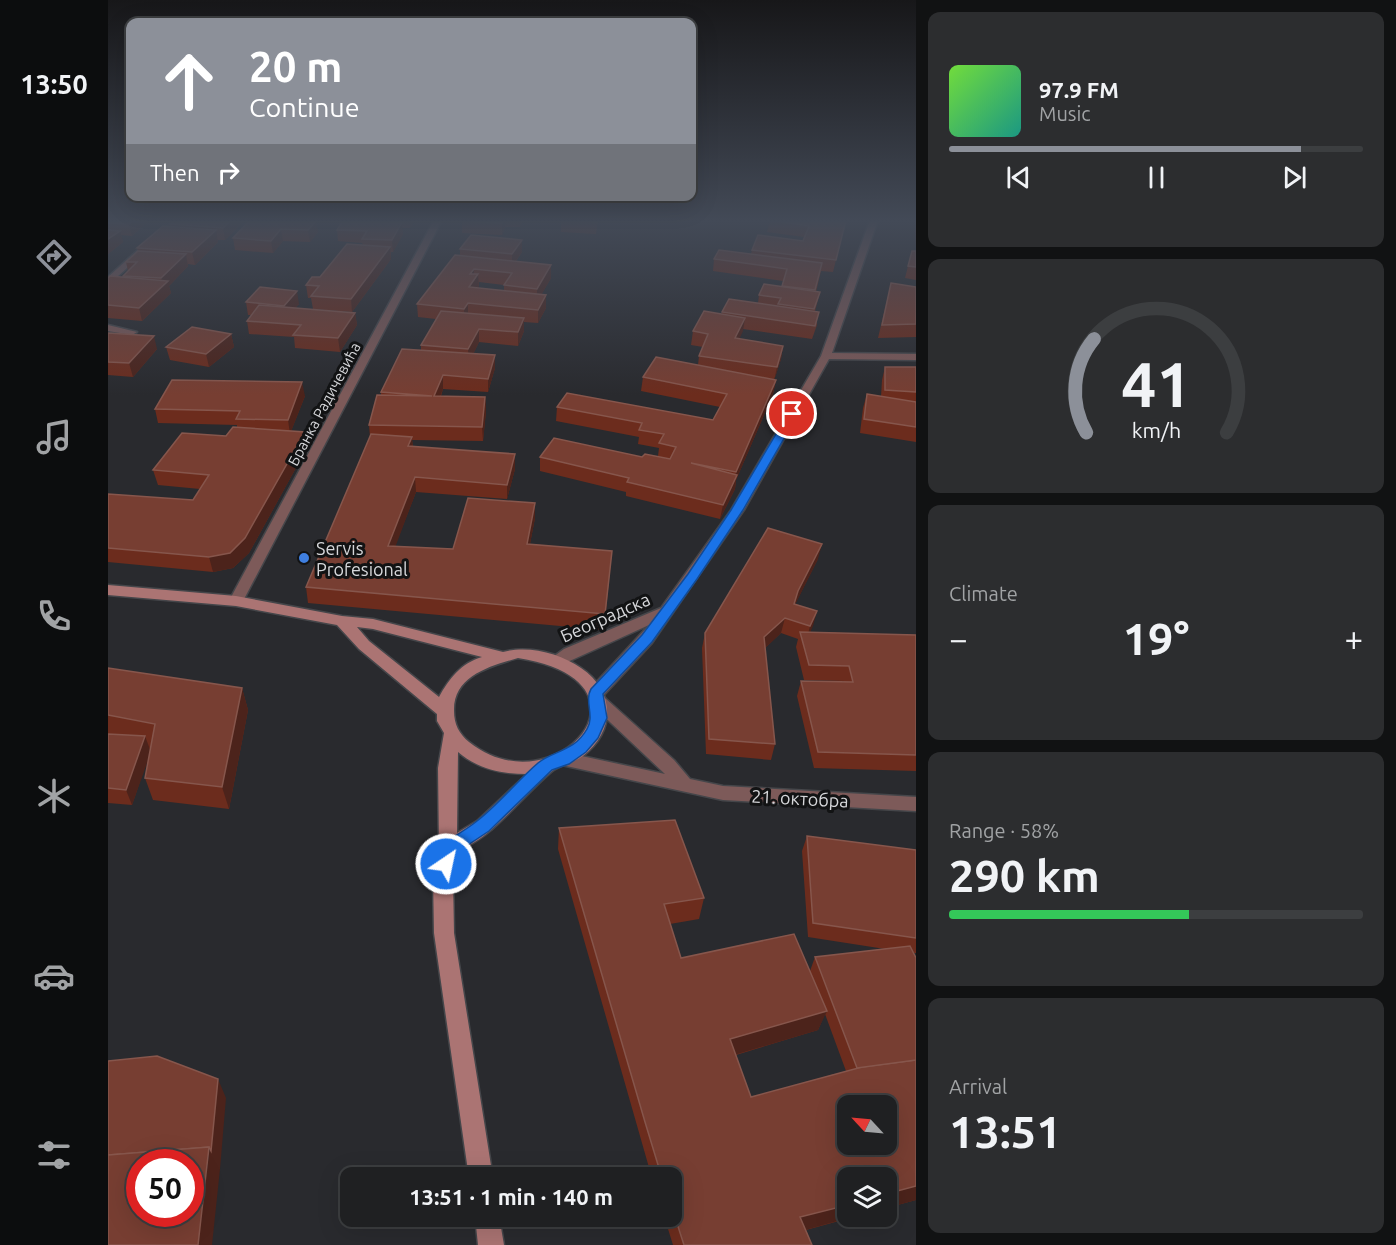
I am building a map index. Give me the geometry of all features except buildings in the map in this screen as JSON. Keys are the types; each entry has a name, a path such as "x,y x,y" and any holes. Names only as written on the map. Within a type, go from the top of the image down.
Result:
{"main road":[{"path":"108,590 236,601 403,631 499,656"},
{"path":"342,621 364,645 444,711"},
{"path":"448,849 483,826 555,762 581,748 593,734 599,718 597,697 580,673 557,660 518,653 499,656 480,662 464,672 452,684 445,699 444,711 450,735 447,768 448,849 443,878 444,933 479,1167"},
{"path":"450,735 466,750 488,762 527,768 555,762"},
{"path":"489,1227 491,1245"}],"street":[{"name":"Бранка Радичевића","path":"236,601 407,278"},
{"name":"Београдска","path":"597,697 669,610 737,510 826,356 853,278"},
{"path":"108,328 132,332"},
{"path":"826,356 916,357"},
{"name":"Београдска","path":"557,660 583,645 633,628 669,610"},
{"path":"597,697 668,765 684,784"},
{"name":"21. октобра","path":"555,762 747,795 916,804"}],"place":[{"name":"Servis Profesional","path":"304,558"}],"route":[{"path":"446,864 448,849 483,826 546,765 563,759 581,748 593,734 599,718 599,702 596,693 624,666 669,610 737,510 792,414"}]}
